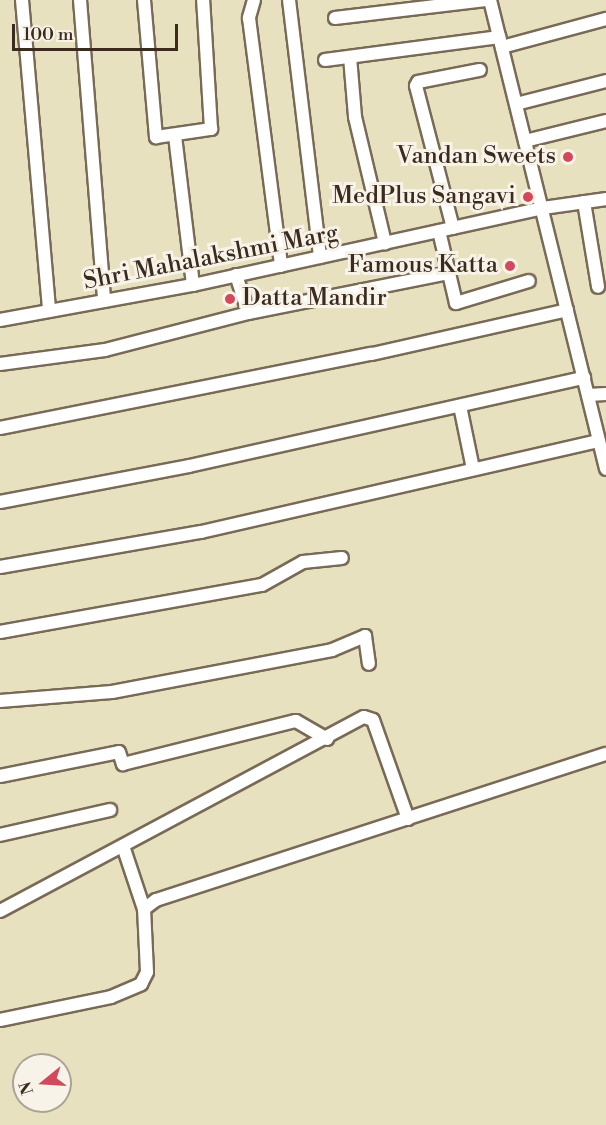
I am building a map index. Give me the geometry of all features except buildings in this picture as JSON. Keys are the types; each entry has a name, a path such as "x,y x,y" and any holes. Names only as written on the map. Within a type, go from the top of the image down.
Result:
{"street":[{"path":"22,0 49,311"},
{"path":"80,0 104,302"},
{"path":"144,0 156,137 207,132 213,122 202,0"},
{"path":"254,0 249,18 281,266"},
{"path":"289,0 320,257"},
{"path":"335,18 395,6 488,0 543,208 606,469"},
{"path":"325,60 500,42 606,19"},
{"path":"350,57 355,117 386,243"},
{"path":"453,228 417,86 418,82 480,70"},
{"path":"516,104 606,81"},
{"path":"525,141 606,121"},
{"path":"175,136 193,285"},
{"name":"Shri Mahalakshmi Marg","path":"0,320 193,285 543,208 606,199"},
{"path":"584,202 598,287"},
{"path":"439,231 456,303 529,281"},
{"path":"0,364 105,350 248,313 448,273"},
{"path":"236,275 248,313"},
{"path":"0,428 360,357 567,310"},
{"path":"0,502 189,466 584,378"},
{"path":"588,395 606,394"},
{"path":"460,406 473,469"},
{"path":"0,567 201,532 599,441"},
{"path":"0,632 262,585 303,562 342,558"},
{"path":"0,701 112,692 332,650 365,636 369,664"},
{"path":"0,911 327,739 360,718 373,720 408,819"},
{"path":"0,776 119,752 123,764 298,721 327,739"},
{"path":"144,909 156,900 606,754"},
{"path":"0,835 110,810"},
{"path":"0,1020 111,997 141,984 147,972 144,909 123,846"}],"place":[{"name":"Vandan Sweets","path":"568,157"},
{"name":"MedPlus Sangavi","path":"528,197"},
{"name":"Famous Katta","path":"510,266"},
{"name":"Datta Mandir","path":"230,299"}]}
